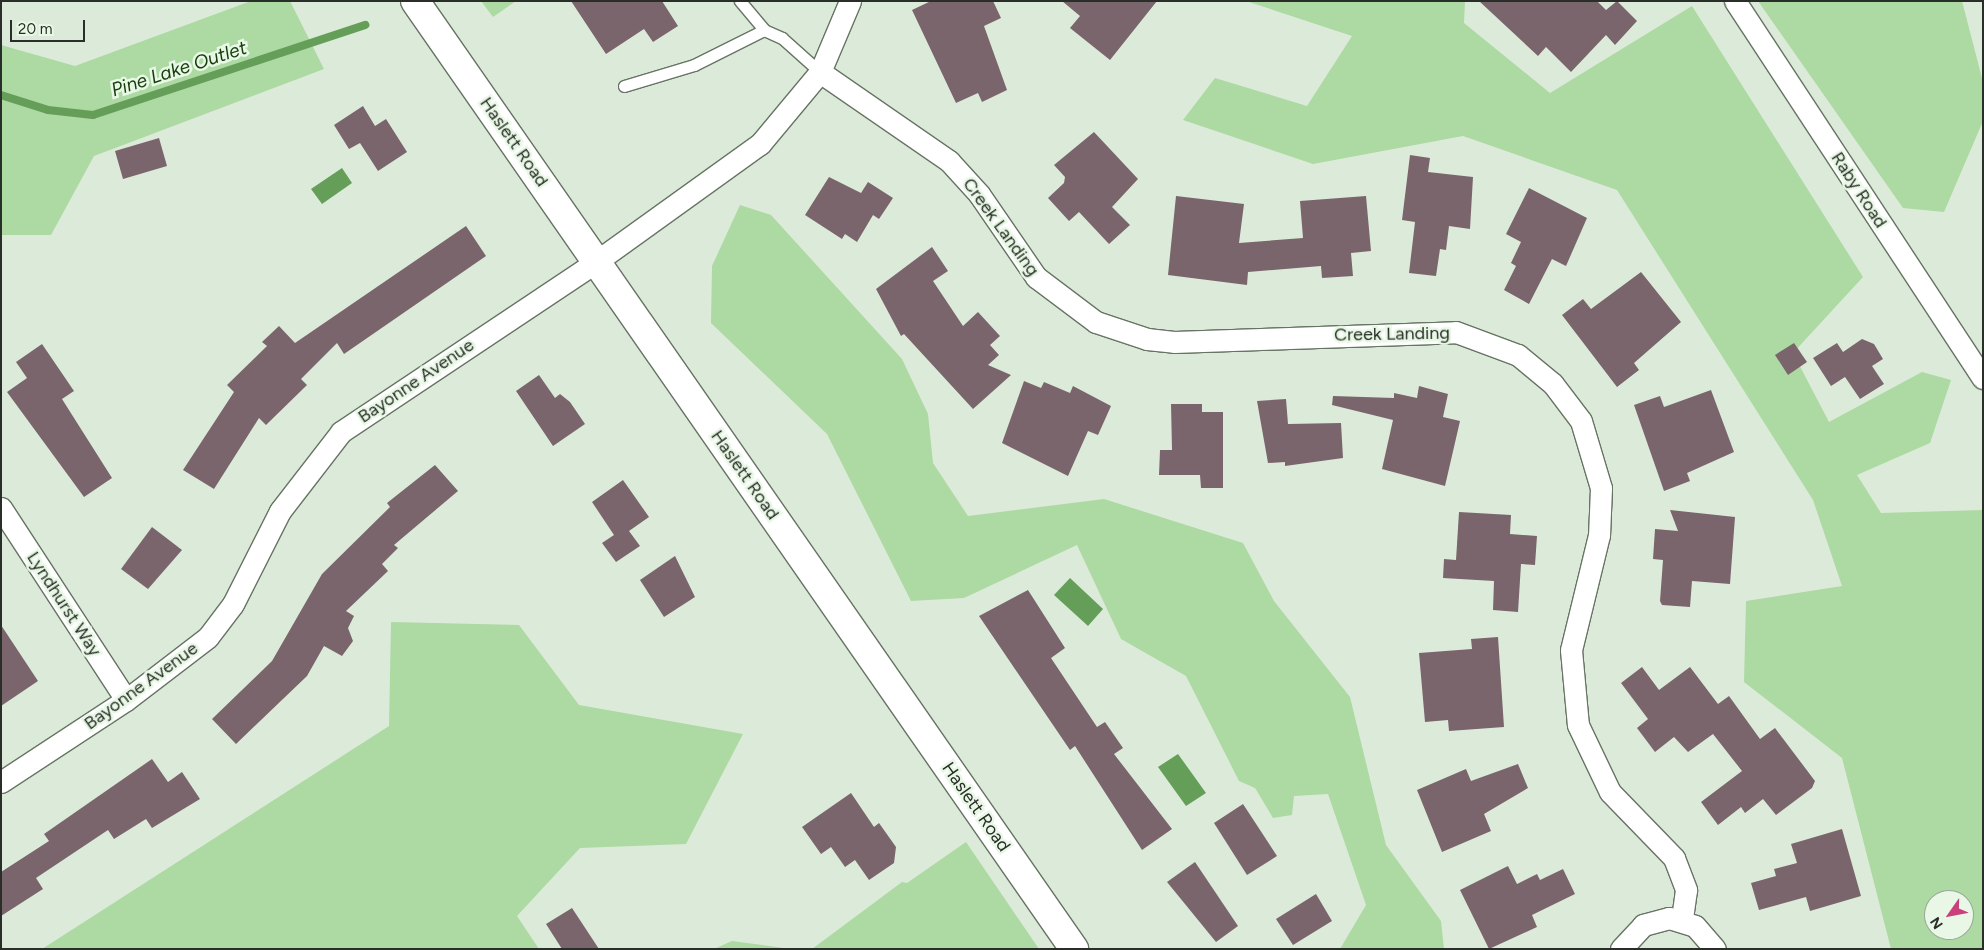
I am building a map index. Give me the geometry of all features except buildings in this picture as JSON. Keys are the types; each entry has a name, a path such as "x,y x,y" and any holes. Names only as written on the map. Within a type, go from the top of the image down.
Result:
{"main road":[{"name":"Haslett Road","path":"415,1 1074,949"}],"street":[{"name":"Bayonne Avenue","path":"1,782 126,700 208,637 232,604 280,511 341,432 597,261 760,144 820,72 850,1"},
{"name":"Raby Road","path":"1735,1 1983,378"},
{"name":"Creek Landing","path":"820,72 950,161 979,194 1036,277 1096,322 1121,332 1174,342 1456,332 1518,355 1554,384 1581,421 1601,488 1599,535 1571,650 1578,725 1610,792 1674,858 1686,890 1682,920"},
{"name":"Lyndhurst Way","path":"1,508 126,700"},
{"path":"1621,949 1643,924 1655,920 1682,920 1705,934 1715,949"}],"lane":[{"path":"740,1 764,30 782,38 820,72"},
{"path":"624,86 694,65 764,30"}],"shaded area":[{"path":"251,1 290,1 324,69 94,156 51,235 1,235 1,45 75,66"},
{"path":"481,1 516,1 493,17"},
{"path":"1246,1 1465,1 1464,23 1550,93 1692,6 1863,277 1793,353 1829,422 1922,372 1951,380 1930,443 1857,475 1881,513 1983,510 1983,949 1891,949 1842,758 1744,682 1746,601 1842,586 1813,500 1617,190 1463,136 1313,164 1183,120 1215,78 1307,106 1352,36"},
{"path":"1758,1 1962,1 1983,82 1983,121 1944,212 1903,208"},
{"path":"342,168 352,183 322,204 311,189"},
{"path":"740,205 771,215 902,359 928,414 933,463 968,516 1104,499 1243,543 1274,601 1350,697 1386,845 1441,921 1444,949 1340,949 1366,905 1328,794 1294,796 1292,815 1273,818 1255,788 1239,781 1186,676 1121,639 1077,545 964,598 911,601 827,434 711,323 712,266"},
{"path":"1070,578 1103,609 1088,626 1054,595"},
{"path":"391,622 519,625 579,705 743,734 686,844 580,848 517,916 539,949 42,949 389,726"},
{"path":"1178,754 1206,793 1186,806 1158,767"},
{"path":"966,842 1039,949 812,949 902,882 907,883"},
{"path":"732,941 791,949 714,949"}],"waterway":[{"name":"Pine Lake Outlet","path":"1,95 48,110 93,115 365,25"}]}
